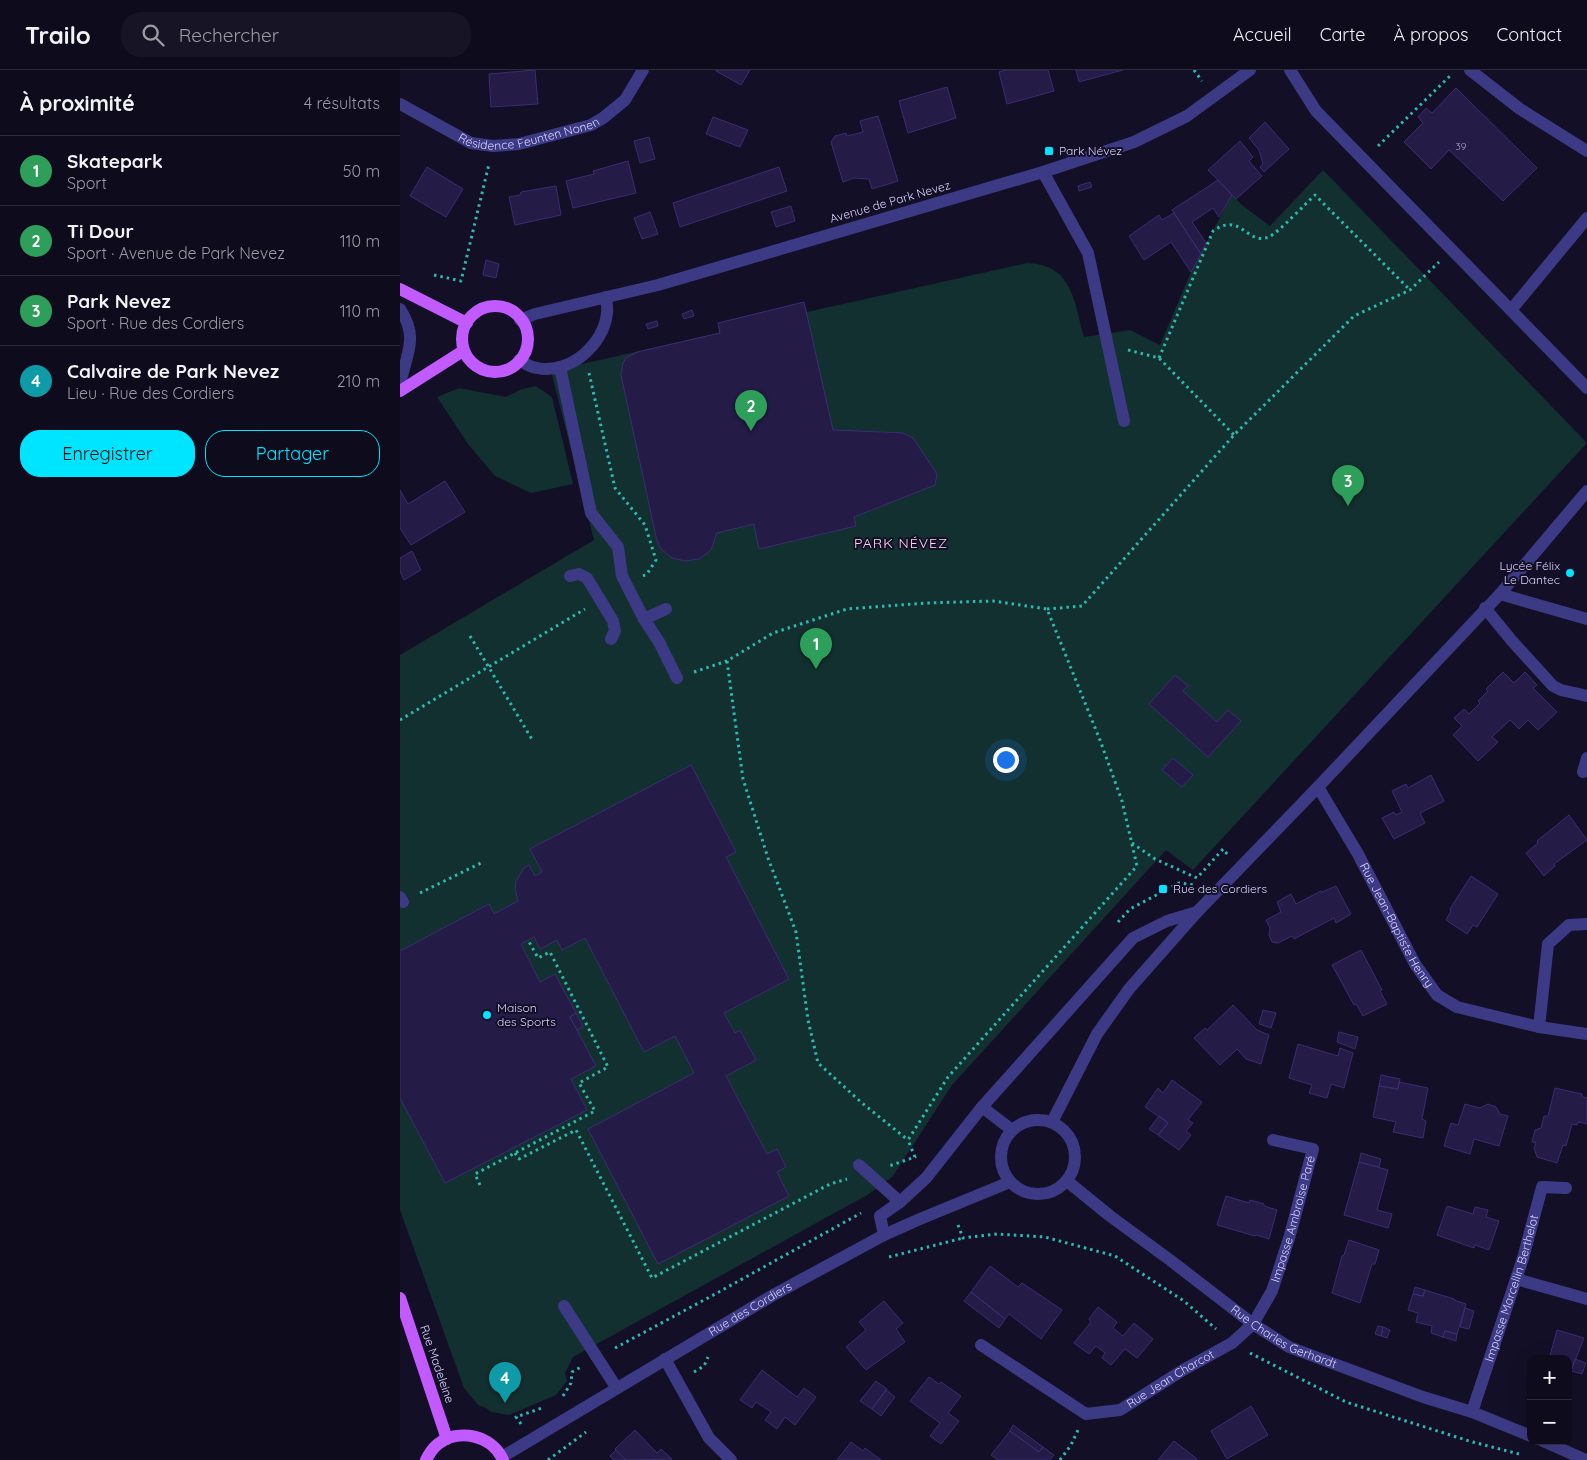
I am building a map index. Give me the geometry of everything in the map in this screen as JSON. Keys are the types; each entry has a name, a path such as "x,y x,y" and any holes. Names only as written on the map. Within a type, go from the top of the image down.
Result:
{"main road":[{"path":"400,290 466,323"},
{"path":"492,305 513,310 520,320 526,326 527,347 516,365 496,372 476,367 463,352 462,330 473,313 492,305"},
{"path":"400,391 463,352"},
{"name":"Rue Madeleine","path":"400,1298 447,1439"},
{"path":"426,1460 430,1452 438,1444 447,1439 468,1435 478,1437 496,1448 502,1458"}],"street":[{"name":"Résidence Feunten Nonen","path":"400,104 471,143 493,146 518,144 591,125 616,109 625,100 643,70"},
{"name":"Avenue de Park Nevez","path":"520,320 535,314 658,285 1043,172 1134,142 1187,116 1250,70"},
{"path":"1290,70 1316,111 1587,388"},
{"path":"1470,70 1520,110 1587,151"},
{"path":"1043,172 1088,253 1124,421"},
{"path":"1511,310 1587,218"},
{"path":"519,360 539,369 561,372 585,355 600,336 607,313 606,297"},
{"path":"400,309 405,317 411,338 400,379"},
{"path":"561,372 591,512 618,547 622,576 644,619 683,676"},
{"path":"1052,1122 1097,1034 1129,989 1197,912 1500,594 1587,491"},
{"path":"570,576 579,574 587,578 615,626 611,639"},
{"path":"1500,594 1587,619"},
{"path":"1485,608 1553,686 1561,690 1587,696"},
{"path":"644,619 666,609"},
{"path":"1584,772 1587,758"},
{"name":"Rue Jean-Baptiste Henry","path":"1318,787 1358,854 1415,964 1437,996 1457,1007 1539,1027 1587,1034"},
{"path":"884,1235 880,1216 900,1202 926,1178 982,1107 1133,938 1167,921 1197,912"},
{"path":"1539,1027 1548,944 1568,925 1587,924"},
{"path":"982,1107 1012,1130"},
{"path":"1031,1120 1052,1122 1070,1136 1075,1147 1076,1160 1068,1181 1050,1193 1039,1195 1018,1189 1010,1182 1004,1172 1001,1161 1001,1150 1006,1139 1012,1130 1031,1120"},
{"name":"Impasse Ambroise Paré","path":"1253,1324 1272,1291 1313,1149 1273,1140"},
{"path":"863,1169 900,1202"},
{"name":"Rue Charles Gerhardt","path":"1068,1181 1110,1216 1253,1324 1288,1346 1423,1397 1472,1412 1527,1434"},
{"name":"Rue des Cordiers","path":"502,1458 616,1387 775,1294 884,1235 920,1218 1010,1182"},
{"name":"Impasse Marcellin Berthelot","path":"1472,1412 1516,1280 1542,1187 1566,1188"},
{"path":"1516,1280 1587,1299"},
{"path":"564,1306 616,1387"},
{"name":"Rue Jean Charcot","path":"1086,1414 1120,1410 1183,1370 1232,1343 1253,1324"},
{"path":"981,1344 1086,1414"},
{"path":"665,1359 709,1438 731,1460"},
{"path":"1552,1445 1586,1460"}],"path":[{"path":"1365,161 1456,70"},
{"path":"434,275 461,281 493,146"},
{"path":"1159,358 1213,231 1225,224 1232,224 1253,237 1269,236 1314,195 1410,290"},
{"path":"683,676 727,661 773,633 846,609 926,603 993,602 1048,609 1082,606 1234,435 1354,316 1410,290 1452,250"},
{"path":"1108,344 1159,358 1234,435"},
{"path":"561,372 589,372 615,488 645,525 656,560 647,574 627,584"},
{"path":"400,720 600,600"},
{"path":"908,1140 948,1077 1137,866 1119,792 1048,609"},
{"path":"470,636 533,741"},
{"path":"515,1153 519,1159 576,1130 652,1278 830,1184 863,1169 915,1157 908,1140 862,1103 818,1063 808,1020 796,932 768,858 743,779 727,661"},
{"path":"1132,843 1155,859 1197,878 1223,849 1240,868"},
{"path":"418,895 483,862"},
{"path":"480,1185 475,1174 595,1111 579,1083 608,1067 550,952 538,958 528,940"},
{"path":"883,1260 963,1238"},
{"path":"677,1381 704,1366 710,1353"},
{"path":"1060,1460 1071,1445 1086,1414"},
{"path":"548,1460 587,1431"}],"green space":[{"path":"1323,170 1587,443 1193,870 1166,850 952,1085 893,1176 869,1194 573,1357 565,1373 567,1381 556,1395 509,1415 491,1412 478,1405 464,1388 400,1210 400,655 594,540 551,371 719,333 718,323 804,302 807,312 1027,263 1042,265 1054,270 1063,278 1074,298 1084,337 1130,330 1160,345 1191,272 1232,195 1270,226"},
{"path":"536,386 552,397 573,484 531,493 495,476 468,444 437,397 459,388 506,397 522,389"}],"building":[{"path":"535,70 538,104 491,107 489,74"},
{"path":"716,70 750,70 741,85"},
{"path":"1005,70 1048,70 1054,91 1007,104 999,72"},
{"path":"1076,70 1123,70 1079,82"},
{"path":"947,87 956,118 908,133 899,101"},
{"path":"1456,88 1537,168 1503,201 1449,150 1431,169 1404,142 1423,123 1418,117 1426,108 1432,113"},
{"path":"878,116 898,181 872,189 869,179 854,178 843,182 831,142 835,136 846,133 847,136 863,132 860,121"},
{"path":"713,117 748,130 740,147 706,134"},
{"path":"1265,122 1289,149 1264,172 1260,167 1263,164 1259,150 1249,138"},
{"path":"649,137 655,159 640,163 634,141"},
{"path":"1240,141 1253,157 1249,161 1262,176 1236,199 1208,170"},
{"path":"628,161 636,193 573,208 566,181 594,174 593,171"},
{"path":"427,167 463,189 446,217 410,196"},
{"path":"779,167 787,191 680,227 673,203"},
{"path":"1218,180 1232,195 1219,217 1213,208 1192,222 1206,243 1201,254 1172,210"},
{"path":"1090,182 1092,187 1079,191 1078,186"},
{"path":"556,186 561,215 515,225 509,197 520,195 521,192"},
{"path":"791,206 795,221 776,227 771,212"},
{"path":"650,212 658,234 642,239 634,218"},
{"path":"1174,213 1201,254 1191,272 1171,242 1144,260 1129,236 1159,215 1162,220"},
{"path":"486,260 499,264 496,278 483,275"},
{"path":"804,302 833,430 903,433 913,438 937,474 935,485 854,517 856,526 759,549 754,524 717,533 711,550 699,559 685,561 672,558 661,549 657,541 621,375 623,363 626,358 637,352 720,333 718,323"},
{"path":"692,310 694,316 684,319 682,314"},
{"path":"657,321 658,326 648,329 646,324"},
{"path":"445,481 465,512 411,545 400,528 400,490 408,504"},
{"path":"412,551 421,570 404,580 400,571 400,558"},
{"path":"1503,672 1514,683 1525,672 1537,685 1533,688 1557,712 1538,730 1528,720 1519,729 1510,720 1492,737 1498,742 1478,761 1453,735 1462,726 1454,718 1464,709 1469,714 1480,703 1478,701 1488,691 1486,689"},
{"path":"1175,675 1188,686 1183,691 1217,722 1228,710 1241,721 1208,757 1149,704"},
{"path":"1173,758 1193,775 1182,787 1162,770"},
{"name":"Maison des Sports","path":"691,765 736,852 726,857 789,979 724,1013 735,1033 740,1030 756,1060 726,1076 767,1154 777,1149 786,1167 777,1172 789,1196 658,1264 588,1129 694,1073 675,1036 644,1052 585,938 562,950 557,940 540,949 534,937 521,944 540,982 555,974 576,1013 570,1017 596,1066 571,1079 587,1110 445,1183 400,1098 400,951 489,904 494,914 518,901 515,889 516,881 524,868 529,865 535,876 542,872 530,849"},
{"path":"1431,775 1444,801 1420,813 1425,823 1394,839 1382,818 1394,812 1396,815 1402,812 1392,791 1406,784 1408,788"},
{"path":"1569,815 1587,840 1554,864 1555,866 1544,876 1526,853 1538,843 1537,841"},
{"path":"1471,876 1498,894 1477,927 1473,925 1467,934 1446,920 1451,911 1450,909"},
{"path":"1336,886 1351,914 1336,923 1334,918 1294,939 1292,936 1278,943 1272,942 1269,935 1270,928 1266,920 1281,912 1277,902 1291,894 1296,904 1321,891"},
{"path":"1361,950 1382,990 1380,991 1387,1004 1363,1016 1356,1004 1354,1005 1332,965"},
{"path":"1233,1005 1257,1030 1269,1035 1261,1064 1246,1059 1237,1049 1220,1065 1194,1038 1205,1028 1207,1030"},
{"path":"1263,1010 1276,1013 1271,1028 1259,1024"},
{"path":"576,1013 583,1027 577,1030 570,1017"},
{"path":"1339,1032 1358,1037 1355,1049 1337,1042"},
{"path":"1298,1044 1338,1056 1340,1048 1353,1053 1344,1088 1331,1084 1327,1098 1309,1093 1312,1085 1289,1078"},
{"path":"1381,1075 1400,1079 1398,1089 1379,1086"},
{"path":"1172,1080 1202,1102 1188,1120 1193,1123 1186,1131 1191,1135 1179,1150 1158,1135 1168,1123 1145,1107 1158,1088 1163,1093"},
{"path":"1399,1082 1428,1088 1422,1119 1426,1121 1423,1138 1393,1132 1396,1122 1373,1117 1379,1086 1398,1089"},
{"path":"1555,1088 1582,1094 1582,1097 1587,1098 1587,1124 1578,1122 1577,1125 1572,1124 1566,1146 1563,1145 1557,1163 1537,1157 1534,1148 1536,1143 1532,1142 1535,1130 1541,1128 1544,1116 1548,1116"},
{"path":"1465,1104 1480,1108 1488,1104 1496,1107 1500,1114 1508,1116 1499,1146 1474,1139 1470,1154 1444,1146 1451,1123 1458,1125"},
{"path":"1159,1116 1168,1123 1158,1135 1149,1129"},
{"path":"1361,1153 1381,1159 1379,1167 1359,1162"},
{"path":"1359,1162 1388,1170 1377,1210 1392,1214 1388,1228 1344,1215"},
{"path":"1226,1196 1249,1203 1250,1200 1277,1210 1269,1239 1217,1225"},
{"path":"1447,1206 1473,1214 1475,1207 1488,1210 1486,1217 1499,1221 1489,1250 1475,1245 1474,1248 1437,1235"},
{"path":"1349,1240 1379,1250 1375,1264 1372,1264 1360,1303 1332,1293 1342,1256"},
{"path":"990,1266 1018,1287 1022,1283 1062,1310 1041,1339 1009,1314 1005,1319 971,1292"},
{"path":"1415,1287 1425,1290 1423,1296 1413,1294"},
{"path":"1425,1290 1466,1304 1457,1334 1445,1331 1443,1337 1431,1333 1432,1326 1416,1322 1418,1313 1408,1310 1413,1294 1423,1296"},
{"path":"971,1292 1005,1319 999,1328 964,1301"},
{"path":"884,1301 903,1323 896,1329 905,1342 866,1370 846,1347 866,1330 859,1322"},
{"path":"1098,1307 1117,1322 1113,1328 1123,1336 1134,1323 1153,1339 1137,1358 1125,1349 1111,1365 1102,1358 1105,1353 1096,1346 1089,1354 1074,1343 1091,1322 1089,1319"},
{"path":"1465,1308 1474,1311 1469,1329 1460,1327"},
{"path":"1378,1326 1383,1327 1381,1336 1375,1334"},
{"path":"1383,1327 1390,1330 1387,1338 1381,1336"},
{"path":"1557,1330 1584,1338 1572,1368 1572,1355 1550,1355"},
{"path":"1445,1331 1457,1334 1456,1341 1443,1337"},
{"path":"1575,1359 1586,1363 1582,1374 1572,1371"},
{"path":"762,1370 797,1397 804,1388 816,1397 795,1425 785,1417 777,1429 765,1420 771,1412 756,1402 752,1408 740,1400"},
{"path":"929,1377 939,1384 941,1382 961,1396 948,1413 959,1421 941,1444 930,1436 940,1423 910,1401"},
{"path":"876,1381 887,1389 872,1409 860,1401"},
{"path":"886,1390 895,1397 881,1416 872,1409"},
{"path":"1251,1406 1268,1435 1227,1459 1211,1431"},
{"path":"1013,1425 1043,1447 1039,1452 1010,1431"},
{"path":"635,1430 657,1453 661,1449 672,1459 626,1460 615,1449"},
{"path":"1010,1431 1039,1452 1043,1447 1054,1455 1050,1460 998,1460 991,1455"},
{"path":"1174,1441 1197,1459 1158,1460"},
{"path":"851,1442 863,1451 865,1448 881,1460 837,1460"},
{"path":"616,1450 626,1460 614,1460 610,1456"}],"place":[{"name":"Park Névez","path":"1049,151"},
{"name":"Ti Dour","path":"751,431"},
{"name":"Park Nevez","path":"1348,506"},
{"name":"Lycée Félix Le Dantec","path":"1570,573"},
{"name":"Skatepark","path":"816,669"},
{"name":"Rue des Cordiers","path":"1163,889"},
{"name":"Maison des Sports","path":"487,1015"},
{"name":"Calvaire de Park Nevez","path":"505,1403"}],"district":[{"name":"PARK NÉVEZ","path":"901,543"}]}
